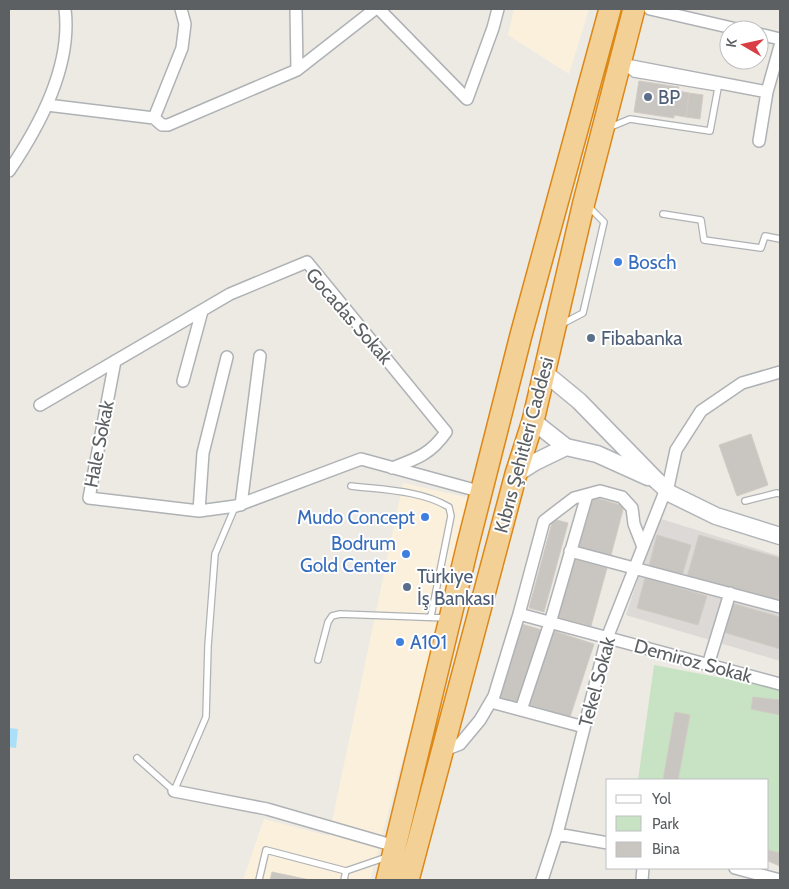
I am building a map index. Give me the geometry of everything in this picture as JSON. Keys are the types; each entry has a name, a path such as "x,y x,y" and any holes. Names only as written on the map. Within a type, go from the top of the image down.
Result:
{"highway":[{"name":"Kıbrıs Şehitleri Caddesi","path":"387,880 441,617 482,492 514,364 610,9"},
{"name":"Kıbrıs Şehitleri Caddesi","path":"408,880 516,474 534,421 584,202 634,9"},
{"path":"514,364 545,372"},
{"path":"503,412 534,421"}],"main road":[{"path":"545,372 579,401 663,487"},
{"path":"534,421 566,447 596,454 716,516 780,536"},
{"path":"516,474 535,462 566,447"}],"street":[{"path":"9,171 28,143 47,106 61,62 65,35 65,9"},
{"path":"154,118 182,48 185,24 180,9"},
{"path":"296,9 297,70"},
{"path":"47,106 154,118 162,125 168,125 297,70 375,9"},
{"path":"379,9 467,99 498,9"},
{"path":"650,9 689,14 719,23"},
{"path":"759,141 767,92 778,63 780,46"},
{"path":"621,64 767,92"},
{"name":"Gocadas Sokak","path":"40,405 230,294 307,262 446,432 437,445 422,457 392,468"},
{"path":"183,381 202,311"},
{"path":"238,506 260,356"},
{"path":"199,511 203,453 227,357"},
{"name":"Hale Sokak","path":"114,361 89,498 199,511 238,506 361,459 482,492"},
{"name":"Tekel Sokak","path":"542,880 556,834 607,638 643,547 676,450 701,411 742,383 780,372"},
{"path":"442,751 460,744 480,720 494,696 519,614 544,521 574,498 600,491 622,497 632,508 634,524 643,547"},
{"path":"521,710 550,623 587,494"},
{"path":"570,550 780,607"},
{"path":"708,665 730,593"},
{"name":"Demiroz Sokak","path":"519,614 780,684"},
{"path":"491,702 584,727"},
{"path":"174,792 266,809 394,850"},
{"path":"556,834 606,843"},
{"path":"739,869 780,880"}],"lane":[{"path":"602,131 630,119 710,132 718,88 634,74 621,64"},
{"path":"663,214 700,220 704,240 761,248 765,236 780,239"},
{"path":"318,660 328,622 332,616 340,614 441,617 451,516 449,507 419,496 351,486"},
{"path":"745,501 777,493 780,494"},
{"path":"137,758 174,792 206,717 208,646 215,554 238,506"},
{"path":"259,880 266,850 346,870 394,850"},
{"path":"344,880 346,870"}],"shaded area":[{"path":"514,9 589,9 569,74 508,35"},
{"path":"403,483 469,498 443,609 370,880 243,880 264,819 329,836"},
{"path":"658,518 780,556 780,661 626,615"}],"green space":[{"path":"654,665 780,689 780,862 769,859 769,779 638,779"}],"water":[{"path":"9,728 18,729 16,748 9,747"}],"building":[{"path":"639,81 679,87 678,91 689,93 686,117 674,115 674,118 634,112"},
{"path":"689,93 703,95 700,119 686,117"},
{"path":"751,434 768,485 737,496 719,445"},
{"path":"593,497 624,506 611,555 579,547"},
{"path":"553,519 568,523 544,612 529,608"},
{"path":"657,535 691,545 682,576 649,566"},
{"path":"699,535 780,558 780,590 777,603 687,577"},
{"path":"573,559 607,568 591,626 557,617"},
{"path":"645,578 707,596 698,625 637,608"},
{"path":"731,603 780,617 780,649 723,632"},
{"path":"518,623 542,630 521,705 500,699"},
{"path":"551,630 594,644 569,720 526,705"},
{"path":"753,697 780,700 780,715 751,709"},
{"path":"675,712 690,715 678,779 663,779"},
{"path":"769,850 780,853 780,866 769,861"},
{"path":"272,872 310,880 270,880"}],"place":[{"name":"BP","path":"648,97"},
{"name":"Bosch","path":"618,262"},
{"name":"Fibabanka","path":"591,338"},
{"name":"Mudo Concept","path":"425,517"},
{"name":"Bodrum Gold Center","path":"406,554"},
{"name":"Türkiye İş Bankası","path":"407,587"},
{"name":"A101","path":"400,642"}]}
